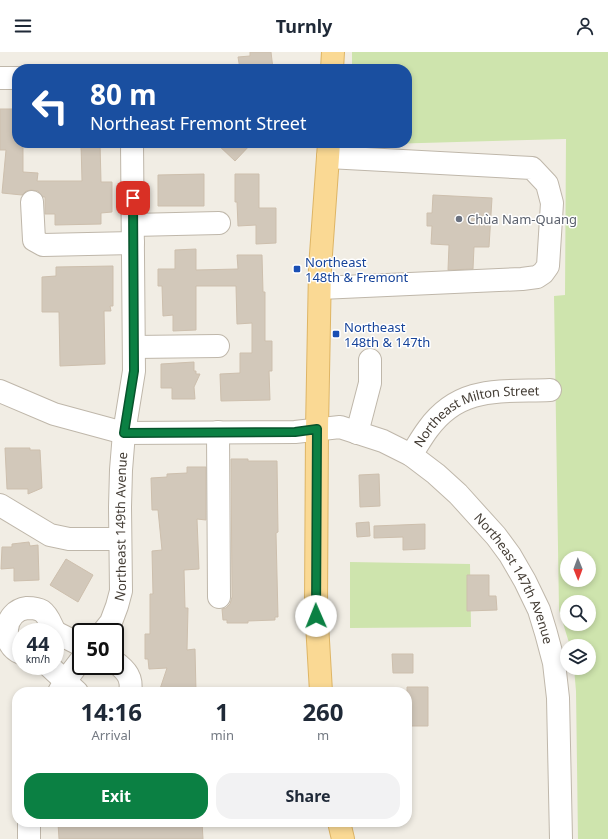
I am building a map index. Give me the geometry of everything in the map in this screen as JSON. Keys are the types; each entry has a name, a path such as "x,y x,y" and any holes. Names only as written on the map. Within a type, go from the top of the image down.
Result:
{"main road":[{"path":"332,64 333,52"},
{"path":"321,687 316,606 317,429 320,288 328,150"},
{"path":"340,827 343,839"}],"street":[{"path":"0,78 12,78"},
{"name":"Northeast 149th Avenue","path":"110,623 121,591 120,499 124,433 134,371 132,148"},
{"path":"320,288 522,279 536,277 543,274 548,266 551,225 552,203 548,184 532,168 328,150"},
{"path":"32,202 34,240 44,245 220,224"},
{"path":"134,347 218,346"},
{"path":"357,432 370,383 370,360"},
{"name":"Northeast Milton Street","path":"411,455 428,428 442,413 458,402 472,395 485,392 550,390"},
{"name":"Northeast 147th Avenue","path":"0,391 54,414 124,433 295,432 340,427 383,442 411,455 436,474 458,494 496,536 510,555 539,610 554,663 558,698 561,839"},
{"path":"218,432 219,597"},
{"path":"0,505 50,535 69,539 120,538"},
{"path":"12,647 6,637 6,627 11,616 22,609 33,608 41,611 50,623"},
{"path":"124,669 130,678 132,687"},
{"path":"56,675 66,687"},
{"path":"68,687 74,675"},
{"path":"29,827 30,839"}],"green space":[{"path":"352,52 608,52 608,839 578,839 575,675 596,675 596,639 568,639 565,631 596,631 596,595 560,595 560,613 559,610 554,296 565,295 566,139 412,143 412,64 352,64"},
{"path":"350,562 470,564 471,627 350,628"}],"building":[{"path":"250,52 271,52 272,64 239,64 238,57 250,56"},
{"path":"0,109 12,109 12,148 23,148 23,172 38,173 37,181 82,181 81,148 100,148 101,182 112,182 112,212 101,213 101,224 55,225 55,214 45,214 45,197 43,197 38,191 26,191 22,195 2,193 6,150 0,150"},
{"path":"221,148 247,148 235,161"},
{"path":"204,174 204,206 158,206 158,175"},
{"path":"235,174 259,174 259,208 276,208 276,243 256,244 256,225 238,226 237,202 235,202"},
{"name":"Chùa Nam-Quang","path":"433,195 492,198 489,247 474,247 473,269 448,270 449,245 431,244 432,226 427,226 427,213 432,213"},
{"path":"196,249 196,270 238,269 237,255 262,255 263,292 265,292 265,341 272,341 272,371 269,371 270,400 221,401 220,374 240,373 240,353 252,353 252,323 237,324 236,286 196,286 196,330 173,331 173,315 163,316 162,286 158,286 158,269 175,269 175,250"},
{"path":"113,266 113,306 110,306 111,311 104,311 105,364 60,366 59,312 42,312 42,277 56,276 56,267"},
{"path":"194,362 194,371 196,371 196,374 200,374 194,387 195,399 172,399 172,388 161,388 161,364"},
{"path":"5,448 30,448 30,450 40,450 42,488 28,494 28,489 7,489"},
{"path":"231,459 248,459 248,461 277,461 278,532 276,533 278,617 275,617 275,620 248,621 248,623 227,623 227,620 223,620 222,609 226,608 230,604 232,597"},
{"path":"187,467 206,467 206,520 197,519 199,569 184,570 185,608 188,608 187,650 195,649 196,687 161,687 167,668 149,669 148,659 145,659 145,634 150,634 150,594 153,594 152,551 162,550 158,510 152,510 151,478 167,477 167,474 187,473"},
{"path":"379,474 380,506 360,507 359,475"},
{"path":"369,522 370,536 357,537 356,523"},
{"path":"425,524 425,549 403,550 403,537 374,538 374,526"},
{"path":"29,542 30,546 38,545 39,580 14,581 14,568 1,569 2,547 12,547 12,544"},
{"path":"66,559 93,575 78,602 50,585"},
{"path":"467,575 489,575 489,596 496,596 497,610 467,611"},
{"path":"392,654 413,654 413,673 393,673"},
{"path":"412,687 428,687 428,726 412,726"},
{"path":"58,827 202,827 203,839 59,839"}],"place":[{"name":"Chùa Nam-Quang","path":"459,219"},
{"name":"Northeast 148th & Fremont","path":"297,269"},
{"name":"Northeast 148th & 147th","path":"336,334"}],"route":[{"path":"133,198 134,371 124,433 295,432 317,429 316,616"}]}
